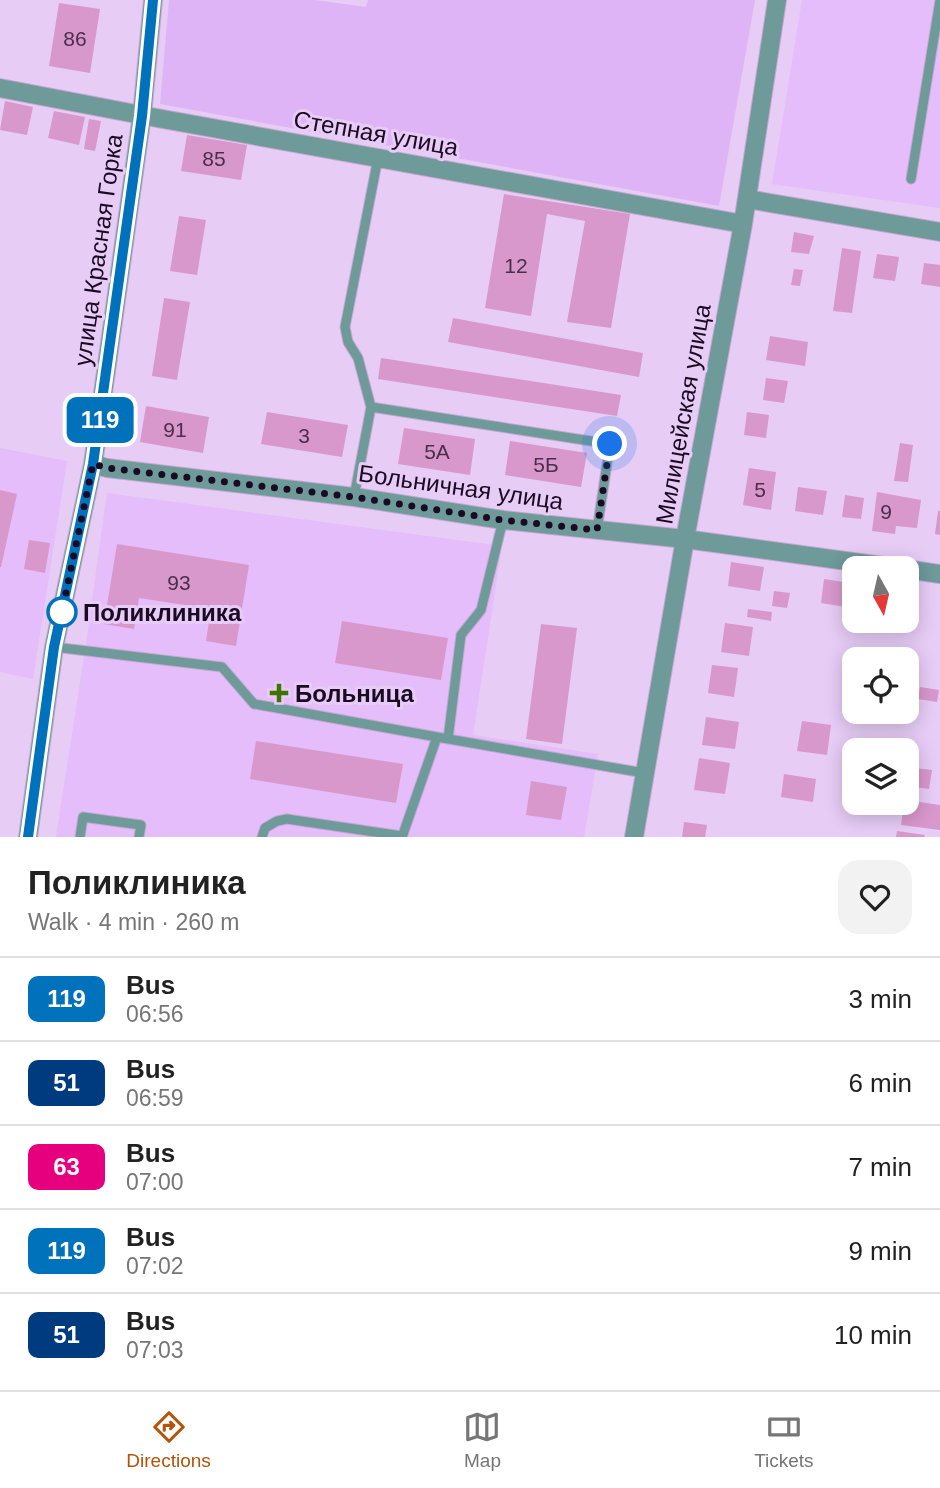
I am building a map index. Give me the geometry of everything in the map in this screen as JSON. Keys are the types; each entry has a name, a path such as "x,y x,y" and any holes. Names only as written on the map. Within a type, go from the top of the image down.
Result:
{"street":[{"name":"улица Красная Горка","path":"28,837 54,647 93,464 142,116 153,0"},
{"name":"Милицейская улица","path":"634,837 743,223 777,0"},
{"name":"Степная улица","path":"0,88 142,116 743,223"},
{"path":"747,199 940,232"},
{"name":"Больничная улица","path":"93,464 107,468 354,497 503,520 685,539 842,560"},
{"name":"Больничная улица","path":"919,571 940,573"}],"lane":[{"path":"911,179 940,0"},
{"path":"354,497 371,407 358,358 348,342 345,327 378,158"},
{"path":"371,407 610,444 597,530"},
{"path":"448,739 461,635 481,610 503,520"},
{"path":"54,647 222,667 254,704 644,774"},
{"path":"262,837 265,828 287,819 402,837 437,737"},
{"path":"80,837 83,817 141,825 139,837"}],"shaded area":[{"path":"169,0 315,0 366,7 368,0 755,0 719,206 160,104"},
{"path":"802,0 940,0 940,208 772,184"},
{"path":"0,448 67,461 33,679 0,672"},
{"name":"Больница","path":"107,493 502,546 473,735 598,754 584,837 56,837"}],"building":[{"path":"59,3 100,9 90,73 49,66"},
{"path":"5,101 33,107 27,135 0,130"},
{"path":"54,111 85,117 79,145 48,138"},
{"path":"89,119 101,121 95,151 84,149"},
{"path":"187,135 247,145 241,180 181,171"},
{"path":"504,194 630,214 611,328 567,322 585,221 547,214 531,316 485,308"},
{"path":"179,216 206,220 197,275 170,271"},
{"path":"794,232 814,236 809,254 791,252"},
{"path":"842,248 861,251 852,313 833,311"},
{"path":"877,254 899,257 895,281 873,278"},
{"path":"924,263 940,265 940,287 921,284"},
{"path":"794,269 803,270 800,286 791,285"},
{"path":"164,298 190,302 177,380 152,376"},
{"path":"453,318 643,353 639,377 448,342"},
{"path":"770,336 808,342 805,366 766,360"},
{"path":"381,358 621,395 617,416 378,379"},
{"path":"766,378 788,381 784,403 763,400"},
{"path":"146,406 209,417 203,453 140,442"},
{"path":"267,412 348,425 342,457 261,444"},
{"path":"747,412 769,415 766,438 744,435"},
{"path":"404,428 475,439 470,475 398,464"},
{"path":"510,441 587,453 581,487 505,475"},
{"path":"900,443 913,445 908,482 894,481"},
{"path":"749,468 776,472 771,510 743,505"},
{"path":"798,487 827,491 823,515 795,511"},
{"path":"0,490 17,494 1,567 0,567"},
{"path":"877,492 921,500 917,528 896,526 895,534 872,531"},
{"path":"845,495 864,498 861,519 842,517"},
{"path":"940,511 940,535 935,534"},
{"path":"29,540 50,543 45,573 24,569"},
{"path":"117,544 249,565 236,646 206,641 211,609 139,598 134,629 104,624"},
{"path":"731,562 764,567 760,591 728,586"},
{"path":"824,579 842,582 842,606 821,603"},
{"path":"774,591 790,593 787,608 772,606"},
{"path":"748,609 772,612 771,621 747,617"},
{"path":"342,621 448,638 441,680 335,663"},
{"path":"725,623 753,627 749,656 721,652"},
{"path":"541,624 577,628 562,744 526,739"},
{"path":"712,665 738,668 734,697 708,693"},
{"path":"920,687 939,690 937,702 919,699"},
{"path":"706,717 739,722 735,749 702,745"},
{"path":"802,721 831,725 827,755 797,751"},
{"path":"256,741 403,764 396,803 250,779"},
{"path":"699,758 730,763 725,794 694,790"},
{"path":"919,768 932,770 929,789 919,788"},
{"path":"784,774 816,779 813,802 781,797"},
{"path":"531,781 567,787 561,820 526,815"},
{"path":"919,802 940,805 940,830 901,825 902,815 919,815"},
{"path":"684,822 707,825 705,837 682,837"},
{"path":"897,831 925,835 896,837"}],"bus line":[{"name":"119","path":"28,837 54,647 93,464 142,116 153,0"}],"place":[{"name":"Поликлиника","path":"62,612"},
{"name":"Больница","path":"279,693"}],"route":[{"path":"62,612 60,621 93,464 107,468 354,497 503,520 597,530 610,444"}]}
